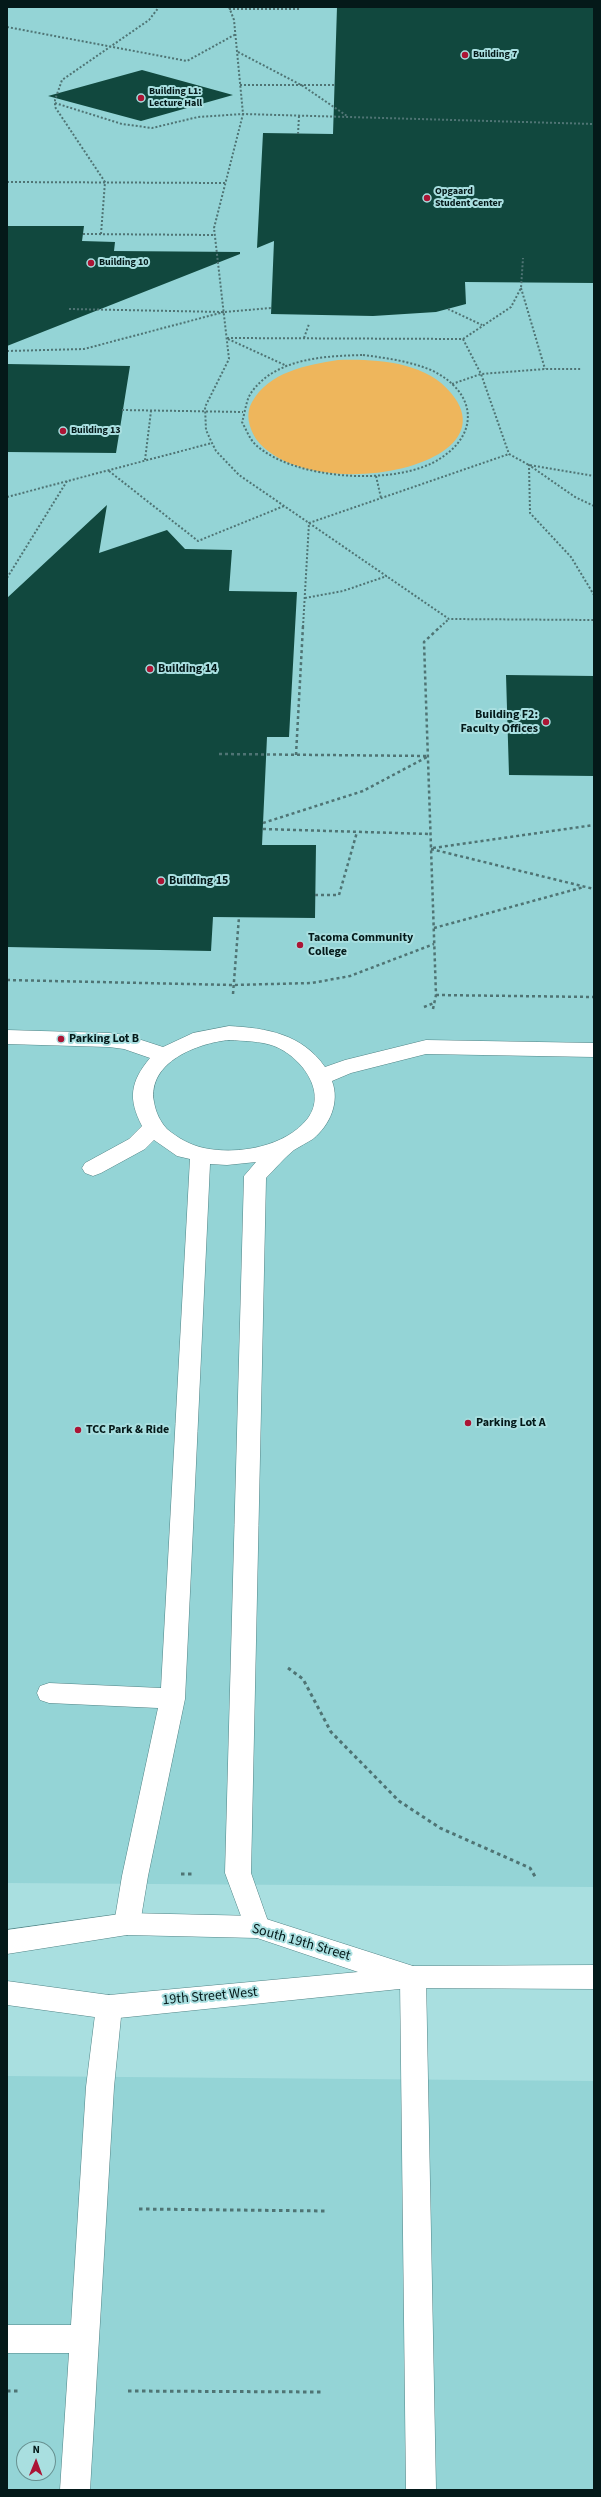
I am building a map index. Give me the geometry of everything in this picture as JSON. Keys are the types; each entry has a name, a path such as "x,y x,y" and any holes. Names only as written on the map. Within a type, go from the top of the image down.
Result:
{"main road":[{"path":"229,1033 260,1035 288,1044 310,1060 322,1077 326,1096 320,1116 306,1134 285,1147 262,1156 230,1159 201,1155 174,1144 154,1127 143,1107 143,1086 154,1066 164,1055 199,1038 229,1033"},
{"path":"7,1037 110,1040 126,1042 164,1055"},
{"path":"322,1077 345,1067 426,1047 594,1050"},
{"path":"93,1168 137,1144 154,1127"},
{"path":"257,1927 238,1873 255,1176 285,1147"},
{"path":"127,1924 135,1876 174,1699 198,1174 201,1155"},
{"path":"49,1693 174,1699"},
{"name":"South 19th Street","path":"7,1942 127,1924 257,1927 413,1978 594,1978"},
{"path":"413,1978 421,2490"},
{"name":"19th Street West","path":"7,1993 109,2007 413,1978"},
{"path":"75,2490 100,2087 109,2007"},
{"path":"7,2339 84,2339"}],"path":[{"path":"101,234 105,182 55,103 62,80 149,20 159,7"},
{"path":"300,9 229,8 234,20 236,34 243,114 214,228 229,359 205,407 206,430 212,443 239,475 449,619 594,620"},
{"path":"7,27 110,48 187,60 236,34"},
{"path":"237,51 303,86 348,117"},
{"path":"240,85 335,85"},
{"path":"55,103 122,124 152,128 198,117 243,114 594,124"},
{"path":"298,134 299,116"},
{"path":"7,182 225,183"},
{"path":"83,234 215,235"},
{"path":"523,258 521,288 544,369"},
{"path":"227,338 463,339 511,307 521,288"},
{"path":"69,309 224,312 271,308"},
{"path":"448,309 482,325"},
{"path":"7,352 84,348 224,312"},
{"path":"304,338 309,324"},
{"path":"227,338 288,367"},
{"path":"463,339 481,374 509,454 529,465 575,497 594,506"},
{"path":"363,355 414,364 435,373 452,384 463,398 469,412 468,427 460,441 446,454 426,464 403,472 376,476 348,477 320,474 295,468 273,458 257,446 246,432 242,417 244,402 254,389 268,376 311,359 363,355"},
{"path":"452,384 481,374 544,369 582,369"},
{"path":"122,410 243,412"},
{"path":"145,460 151,411"},
{"path":"7,497 212,443"},
{"path":"309,523 509,454"},
{"path":"529,465 594,476"},
{"path":"529,465 530,513 571,557 594,595"},
{"path":"108,470 198,540 284,506"},
{"path":"376,476 381,498"},
{"path":"7,578 67,481"},
{"path":"296,755 309,523"},
{"path":"305,598 343,591 387,576"},
{"path":"426,1047 436,995 424,642 449,619"},
{"path":"219,754 428,756"},
{"path":"263,823 363,791 428,756"},
{"path":"431,849 512,835 594,824"},
{"path":"263,829 431,834"},
{"path":"315,895 339,895 357,832"},
{"path":"431,849 594,889"},
{"path":"434,928 584,887"},
{"path":"234,985 239,918"},
{"path":"7,980 234,985 312,983 350,976 434,944"},
{"path":"436,995 594,997"},
{"path":"288,1668 303,1679 331,1732 399,1801 440,1828 530,1868 536,1878"},
{"path":"174,1874 197,1874"},
{"path":"131,2209 327,2211"},
{"path":"7,2391 18,2391"},
{"path":"124,2391 321,2392"}],"shaded area":[{"name":"Tacoma Community College","path":"7,7 594,7 594,1887 7,1883"},
{"path":"338,360 368,360 399,364 428,374 440,382 451,393 463,419 454,441 430,458 396,470 357,474 317,471 282,460 256,439 250,426 248,416 252,402 268,383 278,377 313,364"},
{"path":"7,2076 594,2081 594,2490 7,2490"}],"building":[{"path":"337,7 594,7 594,283 465,282 466,304 436,312 373,316 271,314 274,241 257,248 263,133 333,134"},
{"name":"Building L1: Lecture Hall","path":"142,70 233,95 141,121 48,96"},
{"name":"Building 10","path":"7,226 84,226 82,241 115,242 114,251 240,252 240,254 7,346"},
{"name":"Building 13","path":"7,364 130,366 116,453 7,452"},
{"path":"107,505 99,553 167,530 185,549 232,550 229,591 297,592 289,737 267,737 262,845 316,845 315,918 213,917 211,951 7,947 7,598"},
{"name":"Building F2: Faculty Offices","path":"506,675 594,676 594,776 509,775"}],"place":[{"name":"Building 7","path":"465,55"},
{"name":"Building L1: Lecture Hall","path":"141,98"},
{"name":"Opgaard Student Center","path":"427,198"},
{"name":"Building 10","path":"91,263"},
{"name":"Building 13","path":"63,431"},
{"name":"Building 14","path":"150,669"},
{"name":"Building F2: Faculty Offices","path":"546,722"},
{"name":"Building 15","path":"161,881"},
{"name":"Tacoma Community College","path":"300,945"},
{"name":"Parking Lot B","path":"61,1039"},
{"name":"Parking Lot A","path":"468,1423"},
{"name":"TCC Park & Ride","path":"78,1430"}]}
